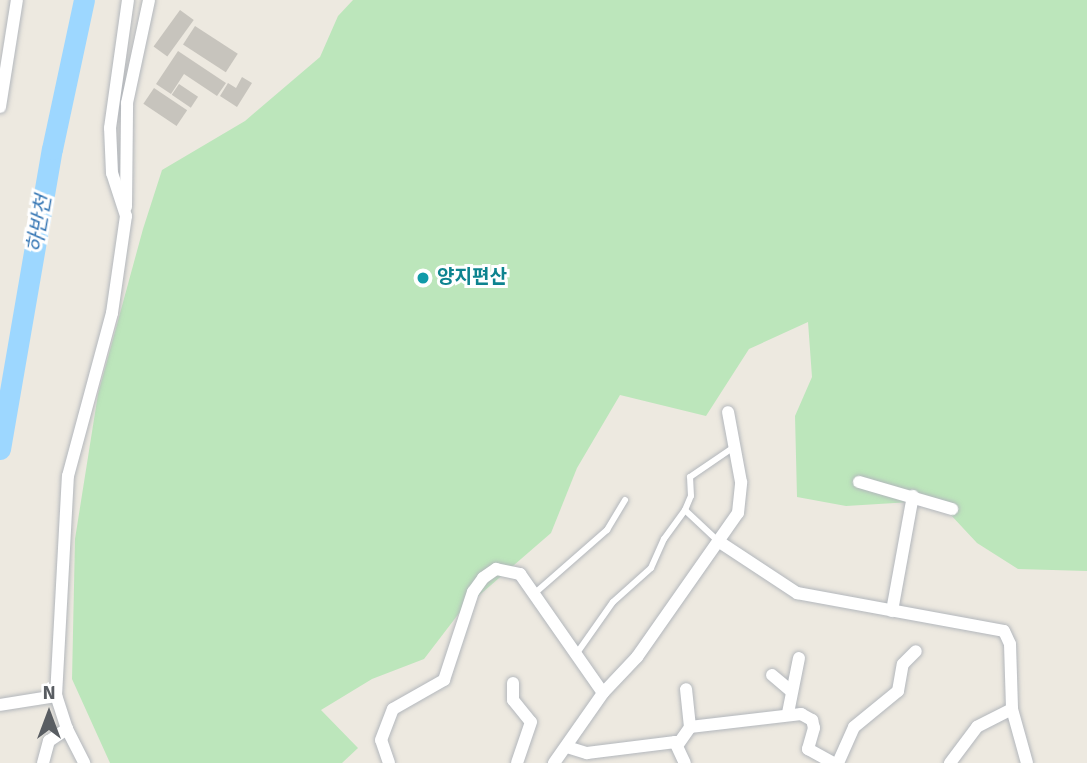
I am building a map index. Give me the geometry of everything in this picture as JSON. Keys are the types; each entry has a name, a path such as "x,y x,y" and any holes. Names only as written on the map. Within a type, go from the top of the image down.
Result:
{"street":[{"path":"0,107 17,0"},
{"path":"126,216 112,173 110,128 128,0"},
{"path":"85,763 50,696 68,476 112,313 126,216 127,103 149,0"},
{"path":"554,763 603,693 638,657 738,513 741,498 728,411"},
{"path":"859,482 952,509"},
{"path":"892,611 912,496"},
{"path":"718,541 797,593 1004,631 1010,644 1012,709 1027,763"},
{"path":"389,763 381,740 384,724 393,709 407,697 444,680 452,667 465,612 482,578 496,569 512,569 535,593 603,693"},
{"path":"690,727 715,728 788,713 812,720 814,729 808,749 835,763 863,715 898,691 903,664 916,651"},
{"path":"788,713 799,658"},
{"path":"772,675 791,691"},
{"path":"513,683 513,700 531,722 517,763"},
{"path":"567,747 587,753 679,743 690,727 686,690"},
{"path":"0,705 50,696"},
{"path":"950,763 977,727 1012,709"},
{"path":"43,763 49,741 67,729"},
{"path":"679,743 685,763"}],"lane":[{"path":"576,655 613,602 651,568 664,539 685,510 692,472 734,447"},
{"path":"535,593 607,530 625,500"},
{"path":"685,510 718,541"}],"green space":[{"path":"353,0 1087,0 1087,571 1018,569 977,543 949,513 911,502 846,506 797,497 795,416 812,377 808,322 749,349 706,416 620,395 577,468 551,533 460,612 424,659 372,679 321,710 358,748 342,763 110,763 72,679 75,539 98,394 143,229 162,170 245,121 320,57 338,16"}],"building":[{"path":"180,10 194,20 167,56 154,46"},
{"path":"195,26 238,54 226,72 183,44"},
{"path":"178,51 226,83 217,96 184,74 171,94 156,84"},
{"path":"242,77 252,83 237,107 220,96 228,83 236,88"},
{"path":"179,84 198,97 191,108 172,95"},
{"path":"154,88 187,110 177,126 143,104"}],"waterway":[{"name":"하반천","path":"0,449 52,149 84,0"}],"place":[{"name":"양지편산","path":"423,278"}]}
